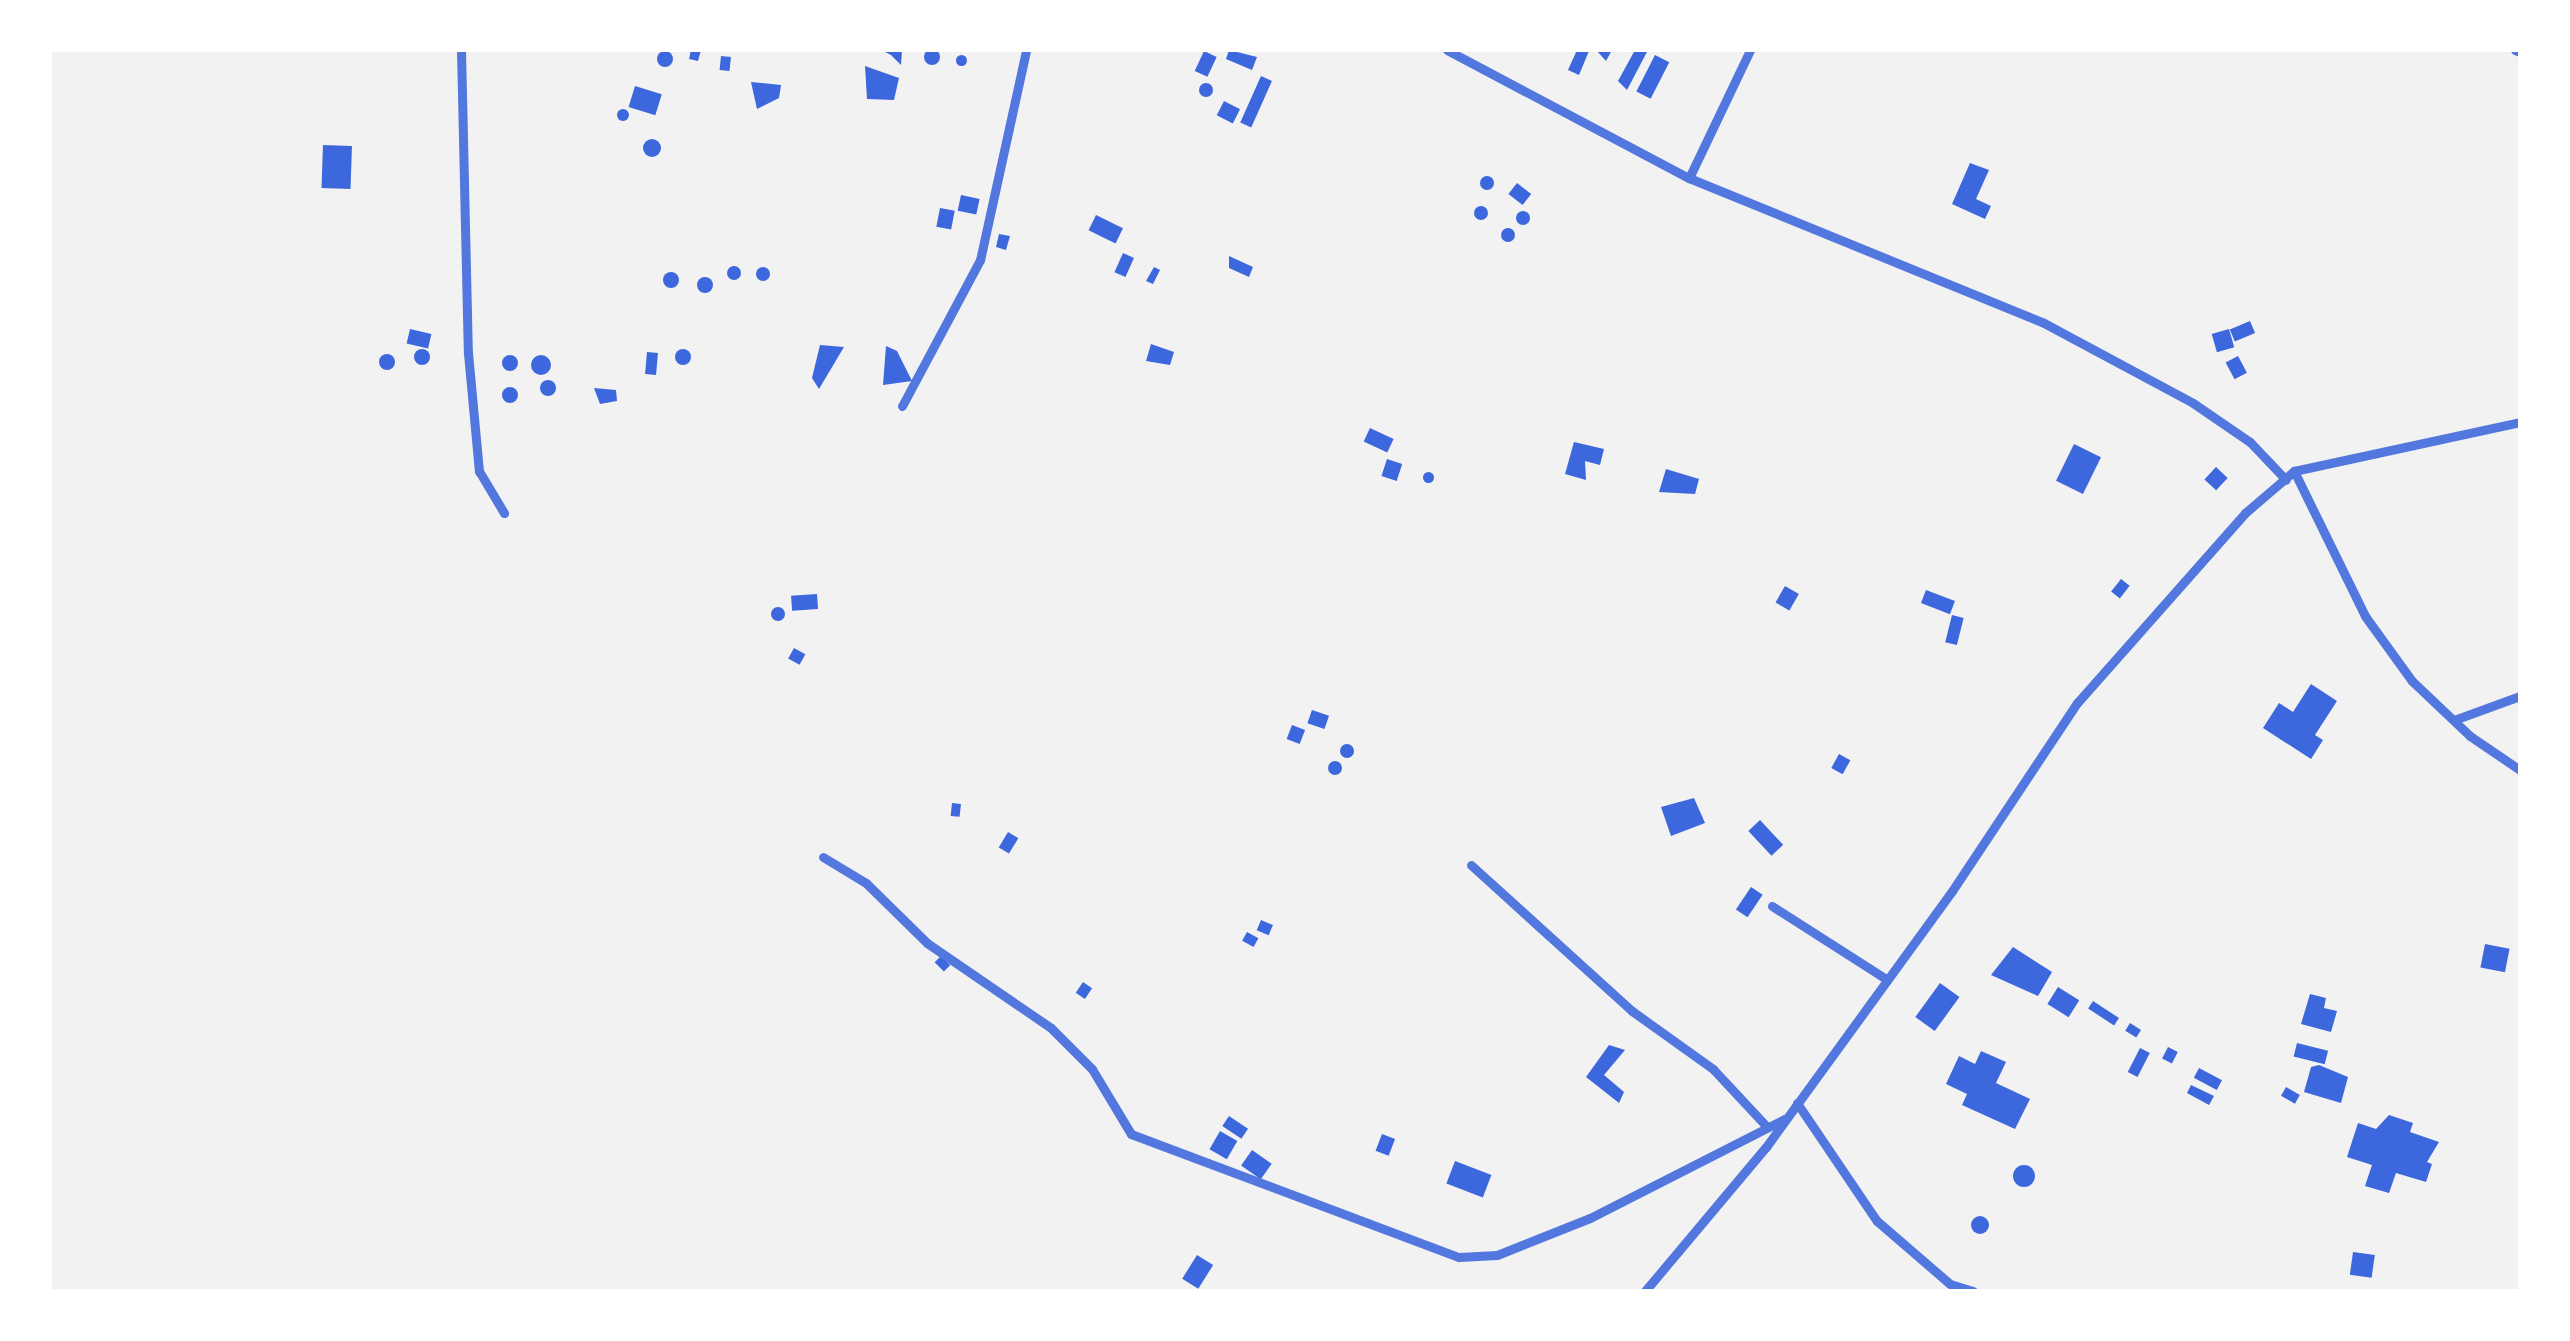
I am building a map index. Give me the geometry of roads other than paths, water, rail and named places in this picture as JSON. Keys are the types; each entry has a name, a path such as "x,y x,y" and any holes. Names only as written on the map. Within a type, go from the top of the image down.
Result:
{"street":[{"path":"462,50 468,354 479,471 504,513"},
{"path":"902,406 980,260 1026,50"},
{"path":"1447,50 1690,178 1992,297 2193,403 2250,442 2290,476 2364,616 2412,681 2454,720 2520,770"},
{"path":"1690,178 1750,50"},
{"path":"1645,1291 1797,1104 2077,702 2191,570 2290,476 2520,422"},
{"path":"2454,720 2520,696"},
{"path":"824,857 866,884 927,943 1051,1028 1092,1069 1131,1134 1459,1257 1498,1255 1590,1218 1786,1118"},
{"path":"1471,865 1632,1012 1713,1069 1767,1127"},
{"path":"1772,906 1886,978"},
{"path":"1797,1104 1876,1221 1950,1284 1973,1291"}]}
